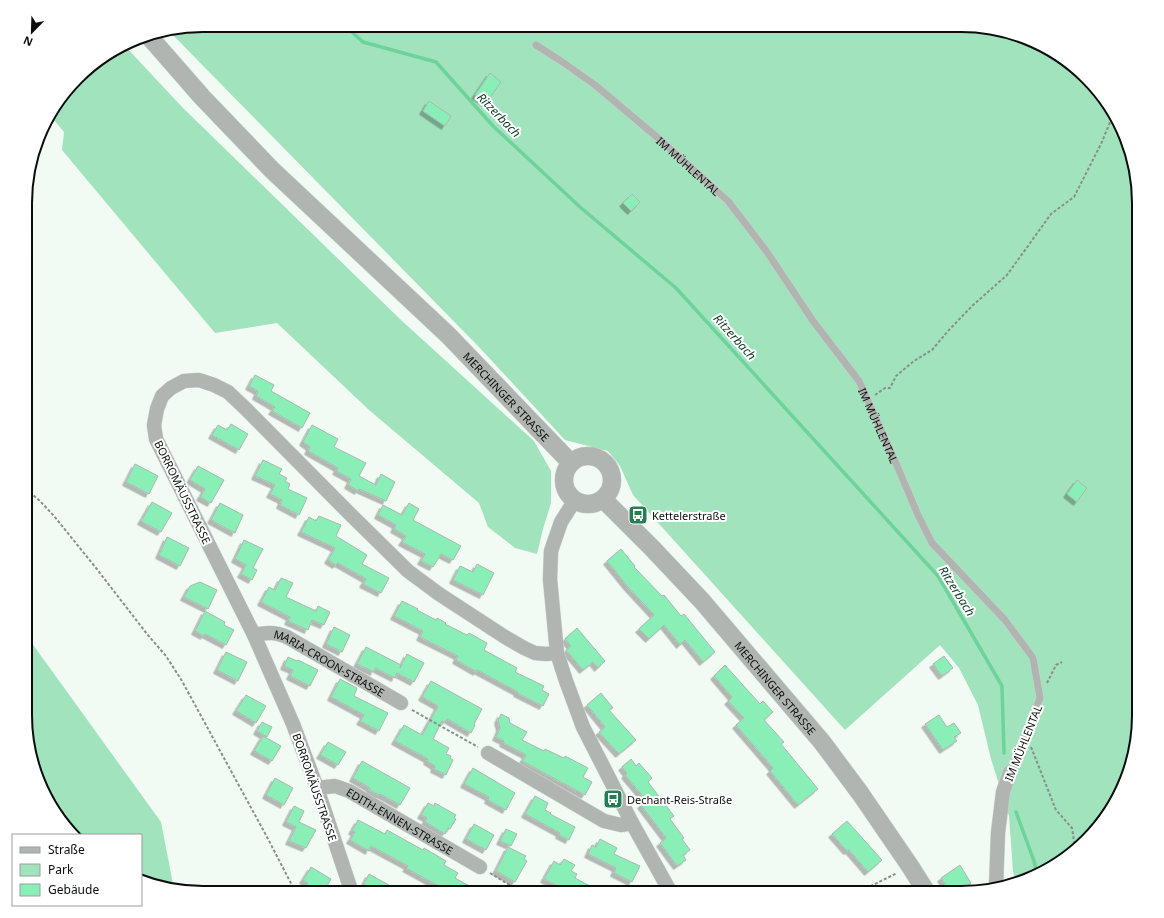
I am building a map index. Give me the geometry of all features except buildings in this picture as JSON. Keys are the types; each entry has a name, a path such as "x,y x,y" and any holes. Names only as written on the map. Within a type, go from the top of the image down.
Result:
{"street":[{"name":"MERCHINGER STRASSE","path":"152,40 202,97 272,170 442,329 571,463"},
{"name":"BORROMÄUSSTRASSE","path":"350,886 317,788 293,724 254,634 156,439 154,424 157,409 162,396 171,388 184,381 199,380 228,392 408,571 439,594 524,648 535,653 557,653"},
{"path":"585,456 600,459 606,464 612,478 612,486 609,493 603,499 597,503 589,504 582,503 570,496 564,482 564,475 571,463 585,456"},
{"name":"MERCHINGER STRASSE","path":"603,499 702,601 817,736 860,793 923,886"},
{"path":"575,500 561,522 551,551 550,579 557,653 583,728 632,823 667,886"},
{"name":"MARIA-CROON-STRASSE","path":"254,634 266,632 277,633 287,637 401,703"},
{"path":"488,753 604,821 621,825 632,823"},
{"name":"IM MÜHLENTAL","path":"996,883 998,833 1004,792 1010,772"},
{"name":"EDITH-ENNEN-STRASSE","path":"317,788 335,786 349,791 480,867"}],"lane":[{"name":"IM MÜHLENTAL","path":"536,45 595,86 658,138 728,201 767,252 814,321 858,381 868,400 918,515 932,543 1005,620 1033,658 1040,698 1010,772"}],"path":[{"path":"868,400 885,388 890,388 896,376 914,361 932,350 972,306 1007,275 1051,214 1074,196 1101,144 1111,120"},
{"path":"32,494 54,516 166,656 267,837 292,886"},
{"path":"1040,698 1056,665 1062,662"},
{"path":"401,703 488,753"},
{"path":"1032,740 1031,748 1056,810 1072,828 1074,844"},
{"path":"871,886 910,866"},
{"path":"480,867 511,886"}],"green space":[{"path":"192,32 972,32 995,35 1027,45 1047,55 1065,67 1090,90 1109,117 1123,148 1129,169 1132,192 1132,726 1129,749 1119,781 1109,801 1097,819 1074,844 1065,851 1047,863 1015,877 1009,816 991,759 978,705 959,668 940,645 845,730 633,495 620,466 608,451 565,440 479,347 172,34"},
{"path":"128,49 183,108 401,320 534,441 551,471 551,503 537,554 515,548 488,527 479,503 369,410 277,323 215,333 62,150 64,132 54,120 67,99 90,74 117,55"},
{"path":"32,643 161,822 173,884 142,875 142,834 80,834 67,819 55,801 45,781 35,749 32,726"}],"waterway":[{"name":"Ritzerbach","path":"352,32 363,42 436,62 493,126 580,207 676,288 938,576 1002,686 1004,753"},
{"name":"Ritzerbach","path":"1016,812 1036,869"}],"place":[{"name":"Kettelerstraße","path":"638,515"},
{"name":"Dechant-Reis-Straße","path":"613,799"}]}
